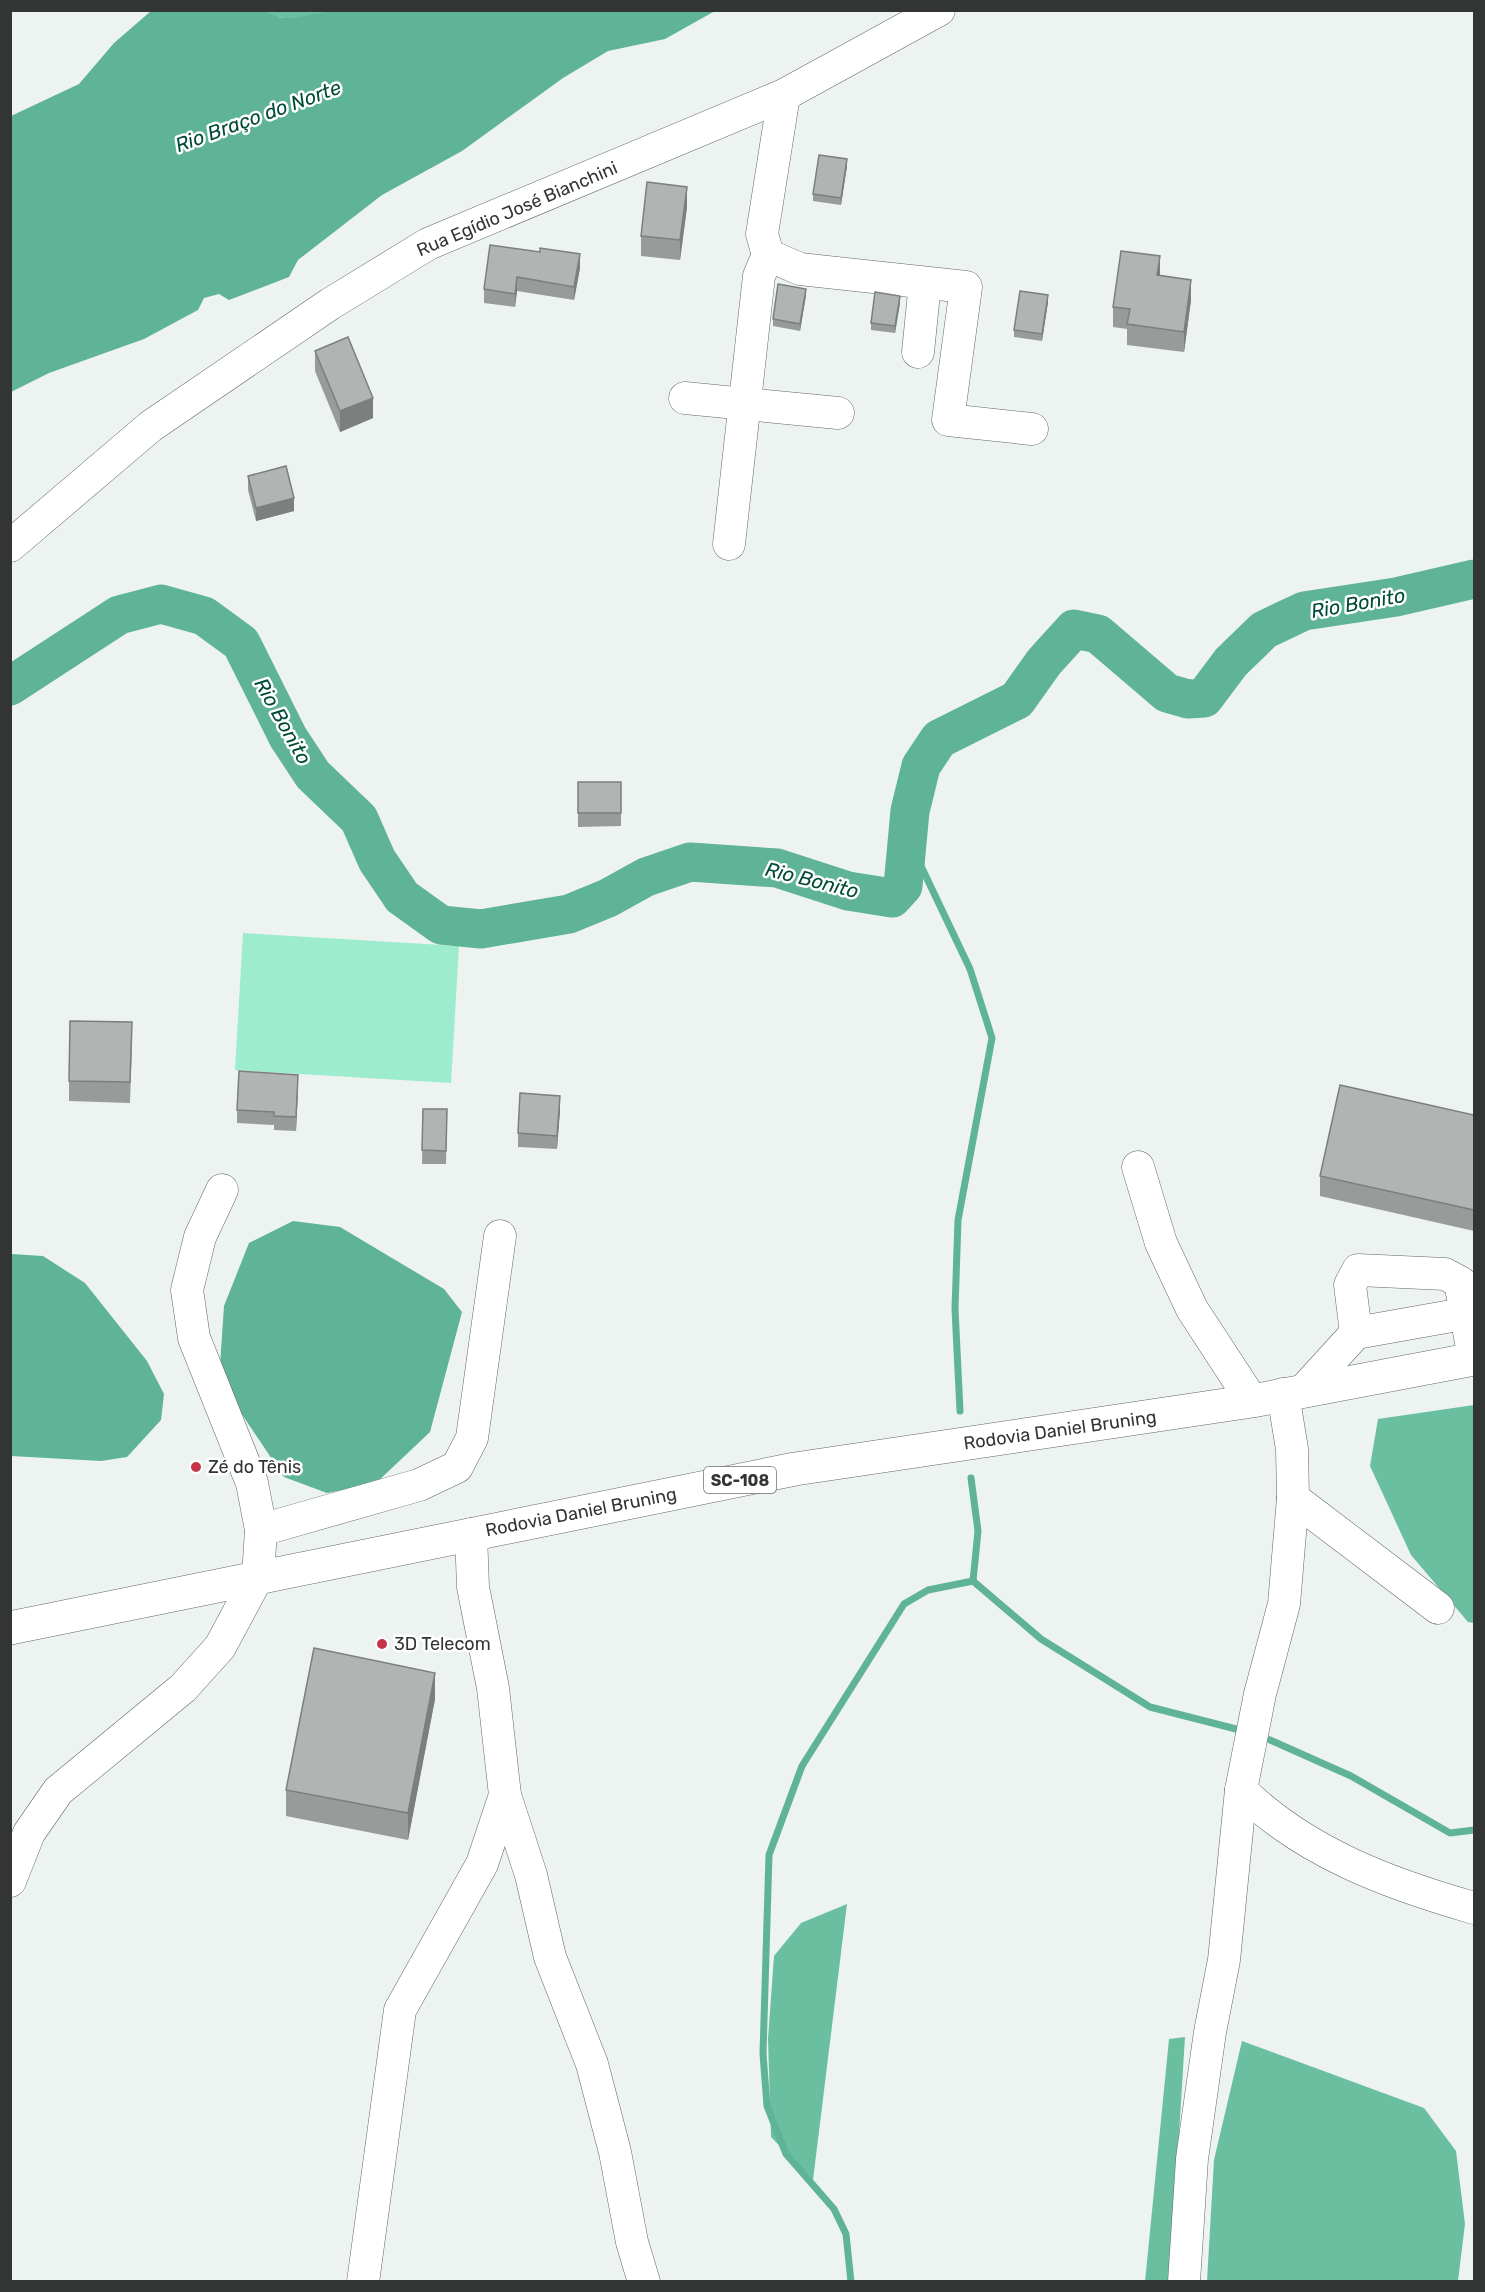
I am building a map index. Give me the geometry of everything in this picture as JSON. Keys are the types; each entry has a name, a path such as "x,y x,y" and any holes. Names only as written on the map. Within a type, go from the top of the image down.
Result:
{"main road":[{"name":"Rodovia Daniel Bruning","path":"10,1628 795,1469 1280,1395 1474,1359"}],"street":[{"name":"Rua Egídio José Bianchini","path":"10,546 151,426 330,304 428,244 784,95 939,10"},
{"path":"729,544 759,276 768,255 762,234 784,95"},
{"path":"768,255 800,269 966,287 948,420 1032,429"},
{"path":"918,352 925,283"},
{"path":"685,398 838,413"},
{"path":"1138,1167 1161,1243 1191,1309 1280,1395 1292,1449 1293,1498 1284,1604 1260,1694 1241,1790 1224,1960 1210,2032 1192,2158 1184,2282"},
{"path":"10,1881 29,1833 58,1791 183,1688 220,1647 258,1576 261,1530 252,1483 194,1338 187,1290 200,1237 222,1190"},
{"path":"261,1530 419,1485 457,1467 472,1438 500,1236"},
{"path":"1356,1333 1350,1285 1358,1269 1444,1274 1460,1282 1471,1313 1474,1359"},
{"path":"1280,1395 1356,1333 1471,1313"},
{"path":"1293,1498 1438,1608"},
{"path":"471,1533 474,1587 493,1688 505,1795 531,1875 550,1957 592,2064 615,2152 632,2242 644,2282"},
{"path":"1241,1790 1264,1813 1339,1859 1405,1888 1474,1908"},
{"path":"363,2282 400,2010 482,1864 505,1795"}],"shaded area":[{"path":"263,11 338,11 310,18 290,19"},
{"path":"243,933 459,946 451,1083 235,1070"},
{"path":"1474,1405 1474,1623 1468,1622 1411,1555 1370,1466 1378,1419"},
{"path":"847,1904 813,2180 771,2137 768,2039 774,1956 801,1923"},
{"path":"1185,2037 1170,2281 1145,2282 1169,2039"},
{"path":"1242,2041 1424,2108 1456,2151 1465,2224 1458,2281 1207,2281 1214,2160"}],"water":[{"name":"Rio Braço do Norte","path":"338,10 715,11 665,39 608,51 563,78 462,151 382,195 298,260 289,277 229,300 219,294 204,298 198,310 144,339 49,373 11,392 11,116 79,84 114,43 151,11 263,11 281,18 294,18"},
{"path":"293,1221 340,1227 444,1289 462,1312 430,1432 375,1484 327,1493 284,1477 219,1380 224,1306 249,1243"},
{"path":"11,1254 43,1256 85,1283 147,1361 164,1394 161,1420 127,1457 101,1461 11,1456"}],"building":[{"path":"819,155 847,159 841,198 813,194"},
{"path":"647,182 687,187 680,240 641,236"},
{"path":"490,245 540,252 540,248 580,254 574,287 517,277 515,294 484,289"},
{"path":"1121,251 1160,256 1157,275 1191,280 1184,332 1127,324 1130,309 1113,307"},
{"path":"778,284 806,289 800,324 773,319"},
{"path":"1020,291 1048,295 1042,334 1014,330"},
{"path":"875,292 900,296 895,326 871,323"},
{"path":"348,337 373,398 340,411 315,351"},
{"path":"286,466 294,498 256,508 248,476"},
{"path":"578,782 621,782 621,813 578,813"},
{"path":"70,1021 132,1022 130,1082 69,1081"},
{"path":"239,1071 298,1075 296,1117 274,1116 274,1112 237,1110"},
{"path":"1340,1085 1474,1115 1474,1210 1320,1176"},
{"path":"520,1093 560,1096 557,1136 518,1133"},
{"path":"423,1109 447,1109 446,1151 422,1150"},
{"path":"314,1648 435,1673 408,1813 286,1790"}],"waterway":[{"name":"Rio Bonito","path":"10,686 119,615 161,604 204,616 241,643 288,737 313,775 359,819 377,860 402,897 441,925 481,929 569,914 608,898 646,877 690,862 777,868 848,891 892,898 903,886 910,811 921,766 939,739 1017,700 1044,662 1074,629 1098,634 1167,693 1188,699 1204,698 1231,662 1264,630 1304,611 1396,597 1474,579"},
{"path":"906,857 921,866 970,969 992,1038 958,1220 955,1309 960,1411"},
{"path":"971,1478 978,1531 973,1581"},
{"path":"973,1581 1041,1639 1150,1707 1240,1730"},
{"path":"851,2282 846,2234 834,2209 786,2154 767,2106 763,2054 769,1855 802,1766 904,1604 928,1590 973,1581"},
{"path":"1270,1740 1351,1776 1450,1833 1474,1830"}],"place":[{"name":"Zé do Tênis","path":"196,1467"},
{"name":"3D Telecom","path":"382,1644"}]}
